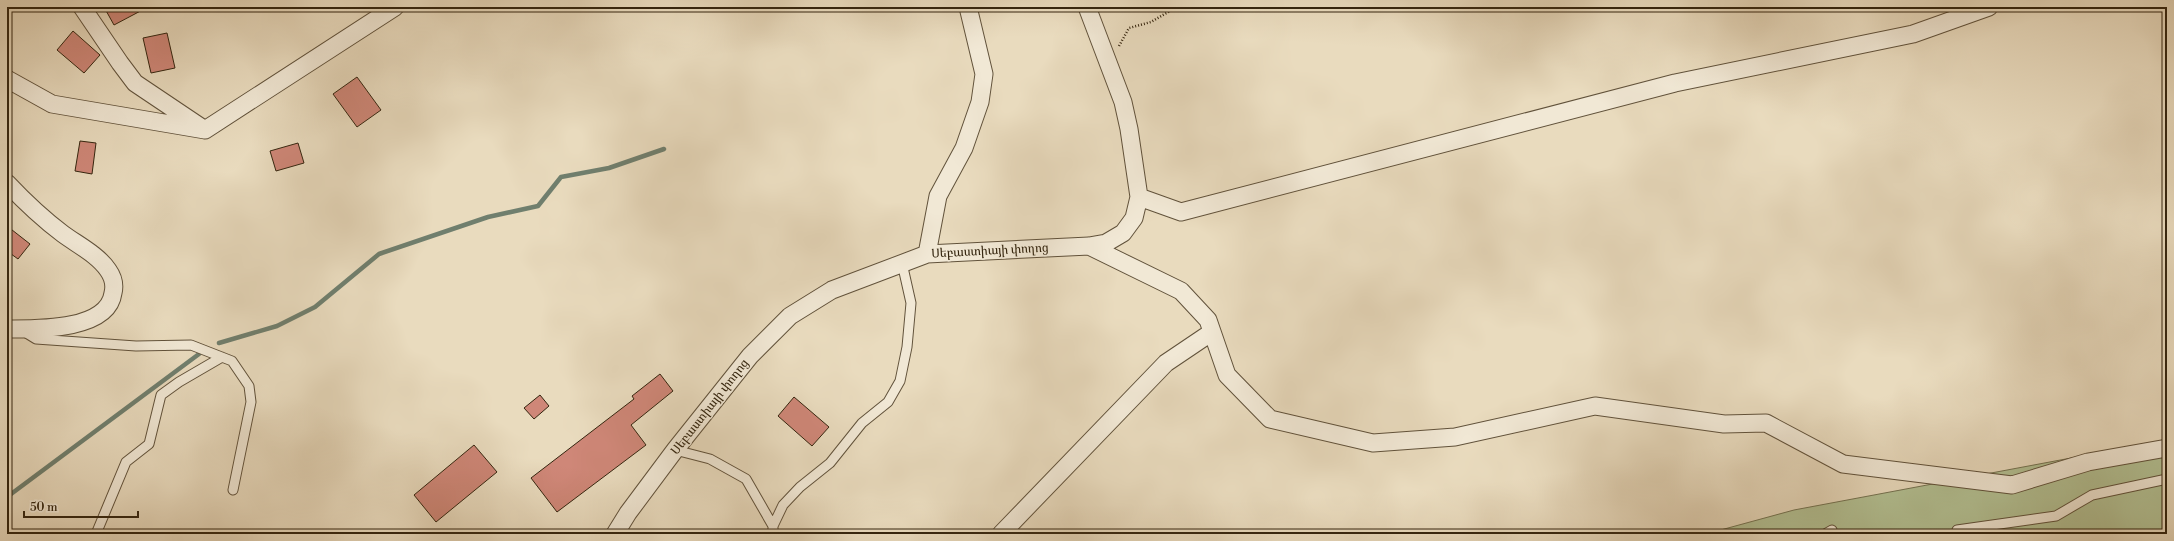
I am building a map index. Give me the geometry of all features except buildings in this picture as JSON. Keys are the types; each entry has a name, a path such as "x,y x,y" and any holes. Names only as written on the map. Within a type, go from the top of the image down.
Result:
{"street":[{"path":"82,7 135,83 205,130"},
{"path":"7,79 52,104 205,130 395,7"},
{"path":"927,254 938,196 964,148 980,102 984,74 968,7"},
{"name":"Սեբաստիայի փողոց","path":"615,534 628,513 675,450 750,356 790,316 832,290 927,254 1089,246 1106,243 1123,233 1134,218 1139,197 1130,129 1123,102 1087,7"},
{"path":"1139,197 1181,212 1675,83 1913,34 1989,7"},
{"path":"7,183 62,233 88,252 108,270 115,285 112,301 98,316 80,324 14,329"},
{"path":"1089,246 1181,291 1208,320 1227,375 1270,419 1373,443 1454,437 1595,406 1724,424 1766,423 1843,464 2012,485 2088,462 2167,448"},
{"path":"1001,534 1166,363 1212,332"}],"lane":[{"path":"773,530 783,505 800,487 830,463 862,423 888,402 900,381 907,346 911,303 902,263"},
{"path":"14,329 36,339 136,346 192,345 232,361 249,386 251,402 233,490"},
{"path":"96,534 126,462 149,444 161,395 179,382 222,357"},
{"path":"675,450 710,458 746,479 773,530"},
{"path":"1957,530 2056,516 2092,495 2167,479"}],"path":[{"path":"1118,48 1120,41 1129,28 1151,22 1177,7"}],"green space":[{"path":"2167,440 2167,534 1706,534 1794,510"}],"waterway":[{"path":"219,343 277,326 315,307 379,254 488,217 538,206 561,177 609,168 664,149"},
{"path":"7,497 199,354"}]}
